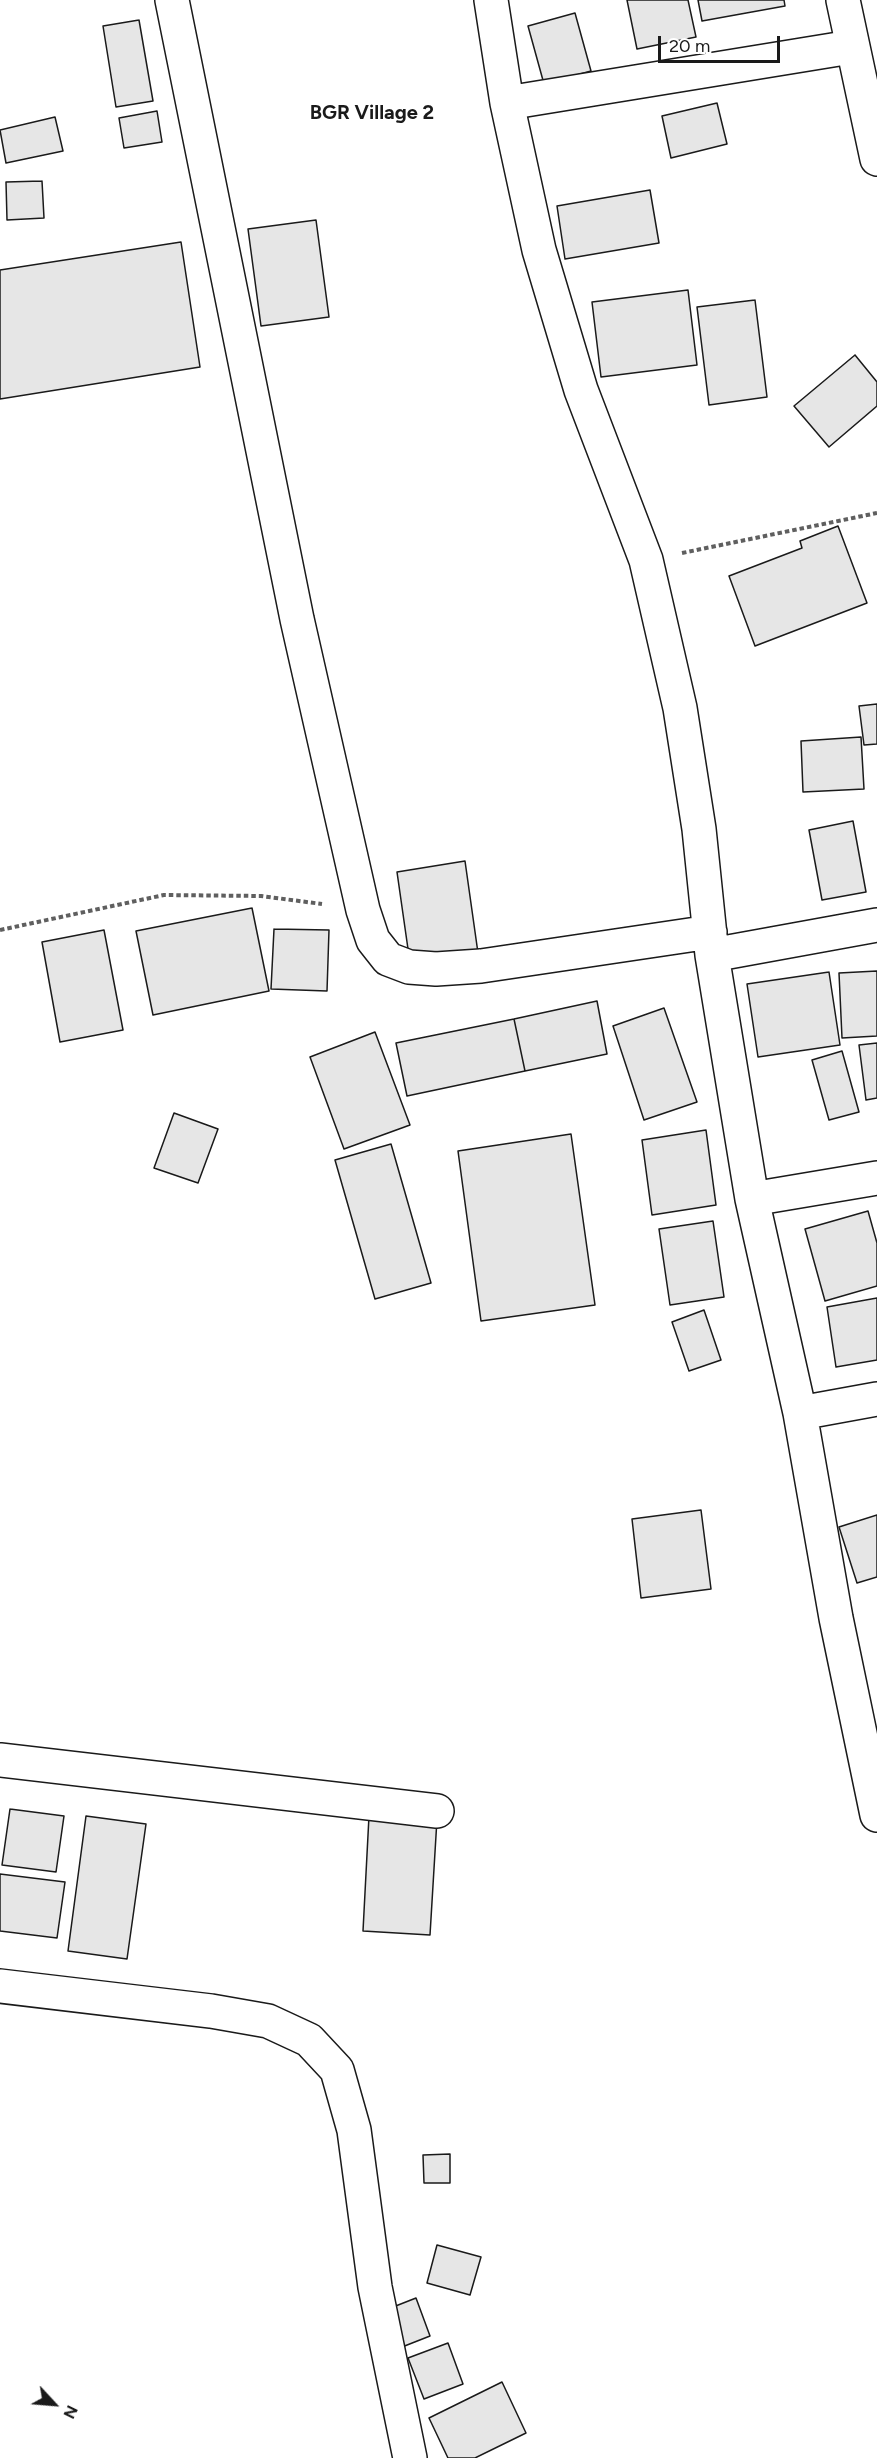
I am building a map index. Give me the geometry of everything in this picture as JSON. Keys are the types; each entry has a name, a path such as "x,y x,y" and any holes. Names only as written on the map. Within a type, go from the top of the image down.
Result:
{"street":[{"path":"172,0 295,608 363,910 373,940 388,959 409,968 436,969 711,944 877,925"},
{"path":"491,0 507,103 539,250 578,379 646,560 680,708 699,829 711,944 752,1199 800,1413 836,1618 877,1815"},
{"path":"843,0 851,47 877,159"},
{"path":"507,103 851,47"},
{"path":"752,1199 877,1178"},
{"path":"800,1413 877,1399"},
{"path":"0,1760 437,1811"},
{"path":"0,1986 211,2011 268,2021 309,2040 337,2070 354,2130 375,2287 410,2458"}],"path":[{"path":"646,560 877,513"},
{"path":"0,930 164,895 261,896 363,910"}],"building":[{"path":"627,0 688,0 696,37 637,49"},
{"path":"698,0 784,0 785,6 702,21"},
{"path":"575,13 591,71 544,84 528,26"},
{"path":"139,20 153,101 116,107 103,26"},
{"path":"717,103 727,144 671,158 662,116"},
{"path":"157,111 162,142 124,148 119,118"},
{"path":"55,117 63,151 6,163 0,130"},
{"path":"42,181 44,218 7,220 6,182"},
{"path":"650,190 659,243 565,259 557,206"},
{"path":"316,220 329,317 261,326 248,229"},
{"path":"181,242 200,367 0,399 0,270"},
{"path":"688,290 697,365 601,377 592,302"},
{"path":"755,300 767,397 709,405 697,307"},
{"path":"855,355 877,382 877,406 829,447 794,406"},
{"path":"838,526 867,603 755,646 729,576 802,548 800,541"},
{"path":"877,704 877,744 864,745 859,706"},
{"path":"861,737 864,789 803,792 801,741"},
{"path":"853,821 866,892 822,900 809,830"},
{"path":"465,861 478,953 410,963 397,872"},
{"path":"252,908 269,991 153,1015 136,931"},
{"path":"274,929 329,930 327,991 271,989"},
{"path":"104,930 123,1030 60,1042 42,942"},
{"path":"877,971 877,1036 842,1038 839,973"},
{"path":"829,972 840,1045 758,1057 747,984"},
{"path":"597,1001 607,1054 525,1071 514,1019"},
{"path":"664,1008 697,1102 644,1120 613,1026"},
{"path":"514,1019 525,1071 407,1096 396,1043"},
{"path":"375,1032 410,1125 344,1149 310,1057"},
{"path":"877,1043 877,1098 866,1100 859,1045"},
{"path":"842,1051 859,1112 829,1120 812,1060"},
{"path":"174,1113 218,1129 198,1183 154,1168"},
{"path":"706,1130 716,1205 652,1215 642,1140"},
{"path":"571,1134 595,1305 481,1321 458,1151"},
{"path":"391,1144 431,1283 375,1299 335,1160"},
{"path":"868,1211 877,1243 877,1286 825,1301 805,1229"},
{"path":"713,1221 724,1297 670,1305 659,1229"},
{"path":"877,1298 877,1360 836,1367 827,1307"},
{"path":"704,1310 721,1360 689,1371 672,1322"},
{"path":"701,1510 711,1589 641,1598 632,1519"},
{"path":"877,1515 877,1577 857,1583 839,1527"},
{"path":"10,1809 64,1816 56,1872 2,1865"},
{"path":"86,1816 146,1824 127,1959 68,1951"},
{"path":"369,1816 437,1819 430,1935 363,1931"},
{"path":"0,1874 65,1882 57,1938 0,1931"},
{"path":"450,2154 450,2183 424,2183 423,2155"},
{"path":"437,2245 481,2257 470,2295 427,2283"},
{"path":"416,2298 430,2336 402,2347 388,2309"},
{"path":"448,2343 463,2384 424,2399 408,2358"},
{"path":"502,2382 526,2433 475,2458 448,2458 429,2418"}],"district":[{"name":"BGR Village 2","path":"372,113"}]}
